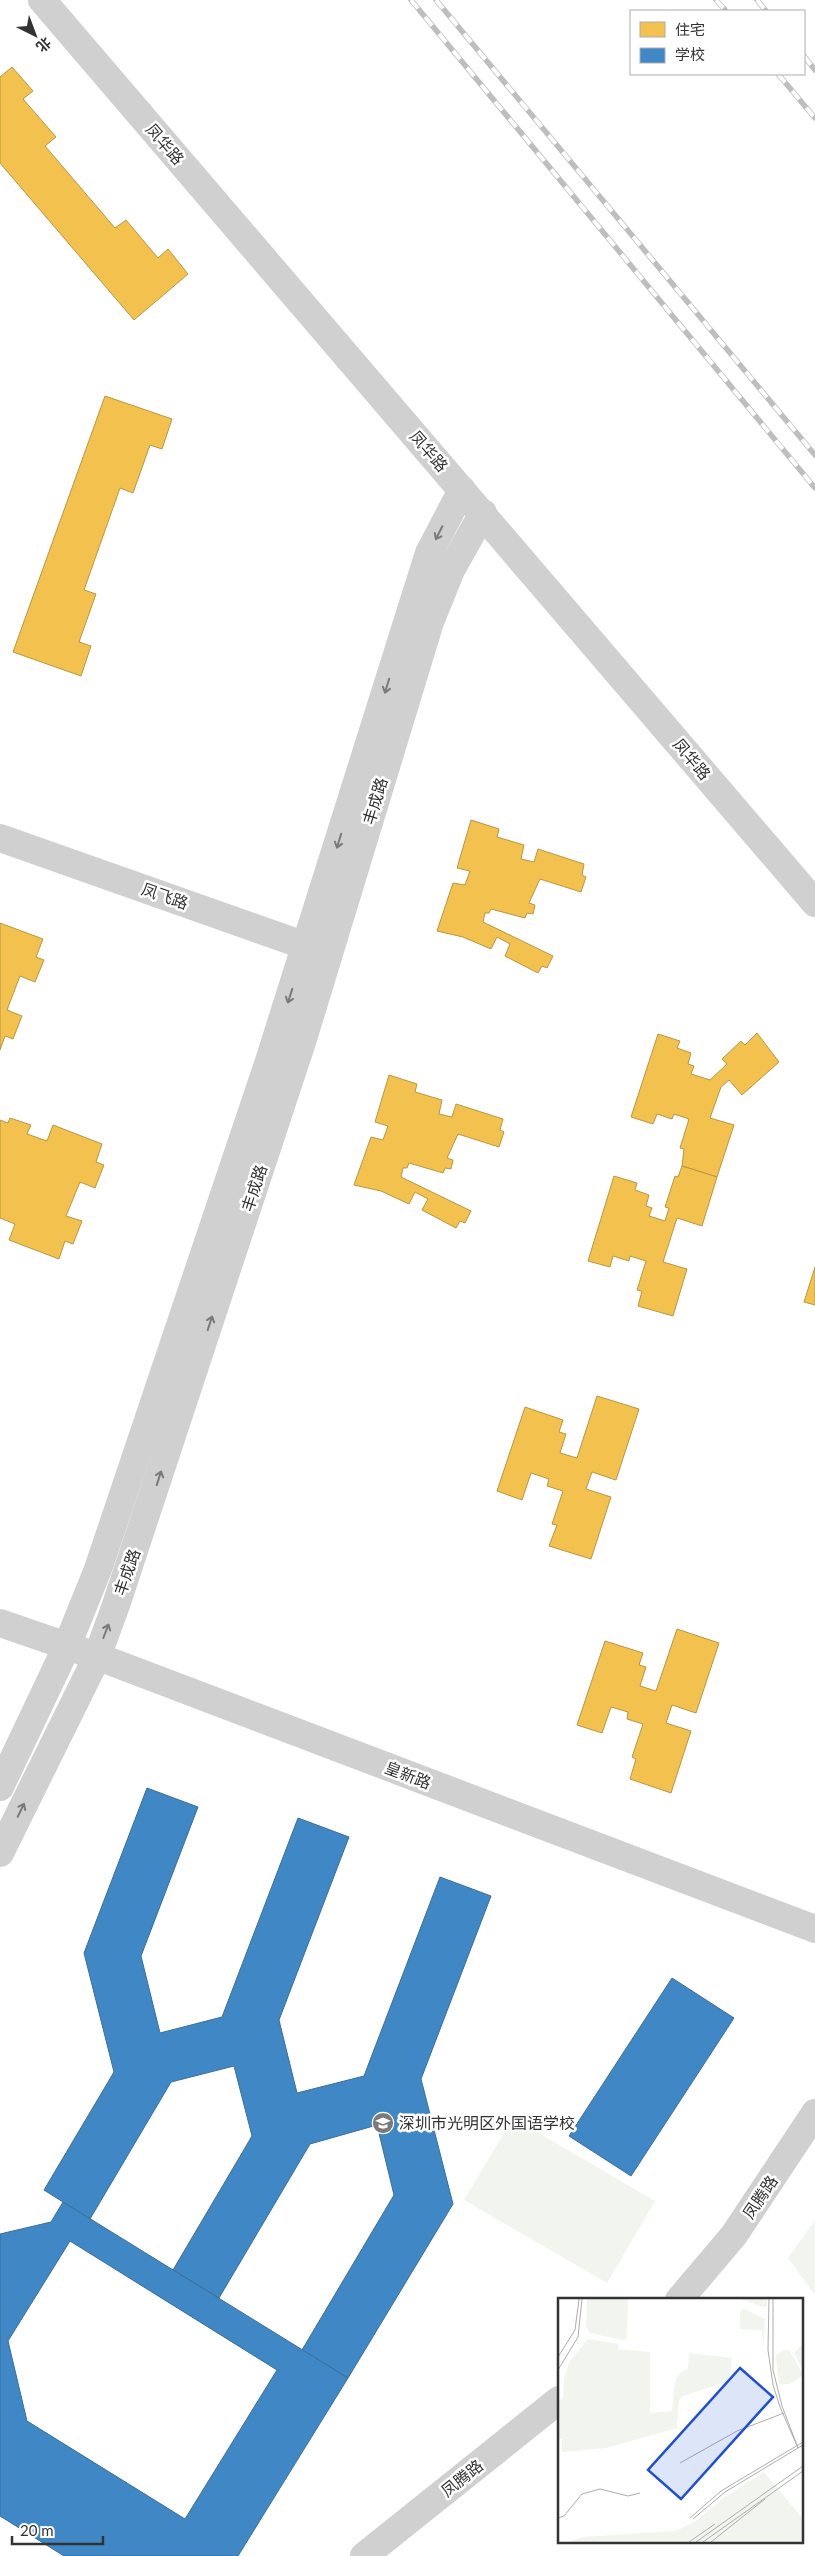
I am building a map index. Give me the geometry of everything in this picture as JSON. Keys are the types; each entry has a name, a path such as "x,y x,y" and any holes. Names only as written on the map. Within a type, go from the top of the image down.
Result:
{"street":[{"name":"凤华路","path":"42,0 815,903"},
{"name":"丰成路","path":"0,1854 97,1657 145,1521 318,950 429,553 462,490"},
{"name":"丰成路","path":"0,1787 66,1646 98,1569 218,1218 318,950 430,622 451,570 483,513"},
{"name":"凤飞路","path":"0,838 318,950"},
{"name":"皇新路","path":"0,1623 97,1657 815,1930"},
{"name":"凤腾路","path":"681,2298 734,2234 815,2113"},
{"name":"凤腾路","path":"364,2556 558,2401"}],"shaded area":[{"path":"513,2118 655,2201 607,2283 464,2200"},
{"path":"815,2220 815,2295 788,2258"}],"building: 住宅":[{"path":"12,67 33,91 23,99 56,137 45,146 115,228 126,220 158,258 168,249 188,274 134,320 0,163 0,77"},
{"path":"105,396 172,419 162,449 150,445 133,493 120,488 84,590 96,594 79,642 91,646 81,676 13,652"},
{"path":"471,820 499,829 497,837 524,845 521,859 534,862 538,849 584,864 582,875 586,877 581,892 540,879 529,903 535,905 533,914 527,913 525,918 491,909 489,913 485,913 483,922 553,956 547,968 542,966 538,973 505,956 510,944 497,937 491,949 463,937 437,931 453,883 465,885 470,871 457,868"},
{"path":"0,923 43,939 36,957 44,960 35,982 20,976 7,1010 22,1016 13,1039 5,1036 0,1050"},
{"path":"757,1033 779,1062 742,1095 729,1080 721,1087 710,1118 734,1125 717,1177 682,1166 684,1149 680,1148 689,1119 674,1114 672,1119 657,1114 653,1124 631,1117 658,1034 680,1041 677,1048 691,1053 688,1064 694,1066 691,1074 710,1080 727,1064 722,1059 741,1041 745,1045"},
{"path":"389,1075 417,1084 415,1092 442,1100 439,1114 452,1117 456,1104 503,1119 500,1130 504,1132 499,1147 458,1134 447,1158 453,1160 451,1169 445,1168 443,1173 409,1163 407,1168 403,1168 401,1177 471,1211 465,1223 460,1221 456,1228 422,1210 428,1199 415,1192 409,1204 381,1191 354,1185 371,1137 383,1140 388,1126 375,1122"},
{"path":"10,1118 31,1125 27,1134 47,1141 53,1125 102,1144 96,1162 104,1165 95,1188 80,1182 66,1216 82,1221 73,1244 65,1241 59,1259 9,1240 15,1224 0,1218 0,1120 8,1123"},
{"path":"682,1166 717,1177 702,1226 677,1218 663,1262 687,1269 673,1316 638,1306 642,1291 637,1290 646,1261 630,1256 629,1261 613,1256 610,1267 588,1261 614,1176 637,1183 635,1190 649,1195 646,1206 652,1208 649,1216 665,1221 669,1208 665,1207 675,1176 678,1177"},
{"path":"815,1267 815,1305 804,1302"},
{"path":"597,1396 639,1409 616,1480 592,1472 586,1489 611,1497 591,1559 549,1546 557,1525 552,1524 563,1491 547,1486 549,1479 531,1473 522,1500 497,1491 525,1407 563,1420 559,1432 566,1434 560,1453 577,1458"},
{"path":"677,1629 719,1643 696,1713 672,1705 666,1723 691,1731 671,1793 630,1779 636,1759 632,1757 643,1724 627,1719 628,1712 611,1707 602,1733 577,1725 605,1641 643,1653 639,1665 646,1667 640,1686 656,1691"}],"building: 学校":[{"path":"147,1788 198,1807 141,1956 160,2033 222,2017 298,1818 349,1837 279,2020 297,2093 364,2076 440,1877 491,1896 421,2079 453,2204 348,2378 302,2350 394,2195 377,2125 310,2144 219,2298 173,2270 252,2136 234,2066 171,2082 90,2219 44,2190 114,2072 84,1953"},
{"path":"672,1978 734,2018 631,2176 569,2136"},
{"path":"63,2202 348,2378 238,2556 64,2556 0,2516 0,2234 51,2222","holes":["70,2241 277,2370 185,2519 27,2421 8,2341"]}],"railway":[{"path":"411,0 815,488"},
{"path":"436,0 815,455"},
{"path":"716,0 725,10"},
{"path":"757,0 765,10"},
{"path":"805,57 815,70"},
{"path":"779,75 815,118"}],"place":[{"name":"深圳市光明区外国语学校","path":"383,2123"}]}
